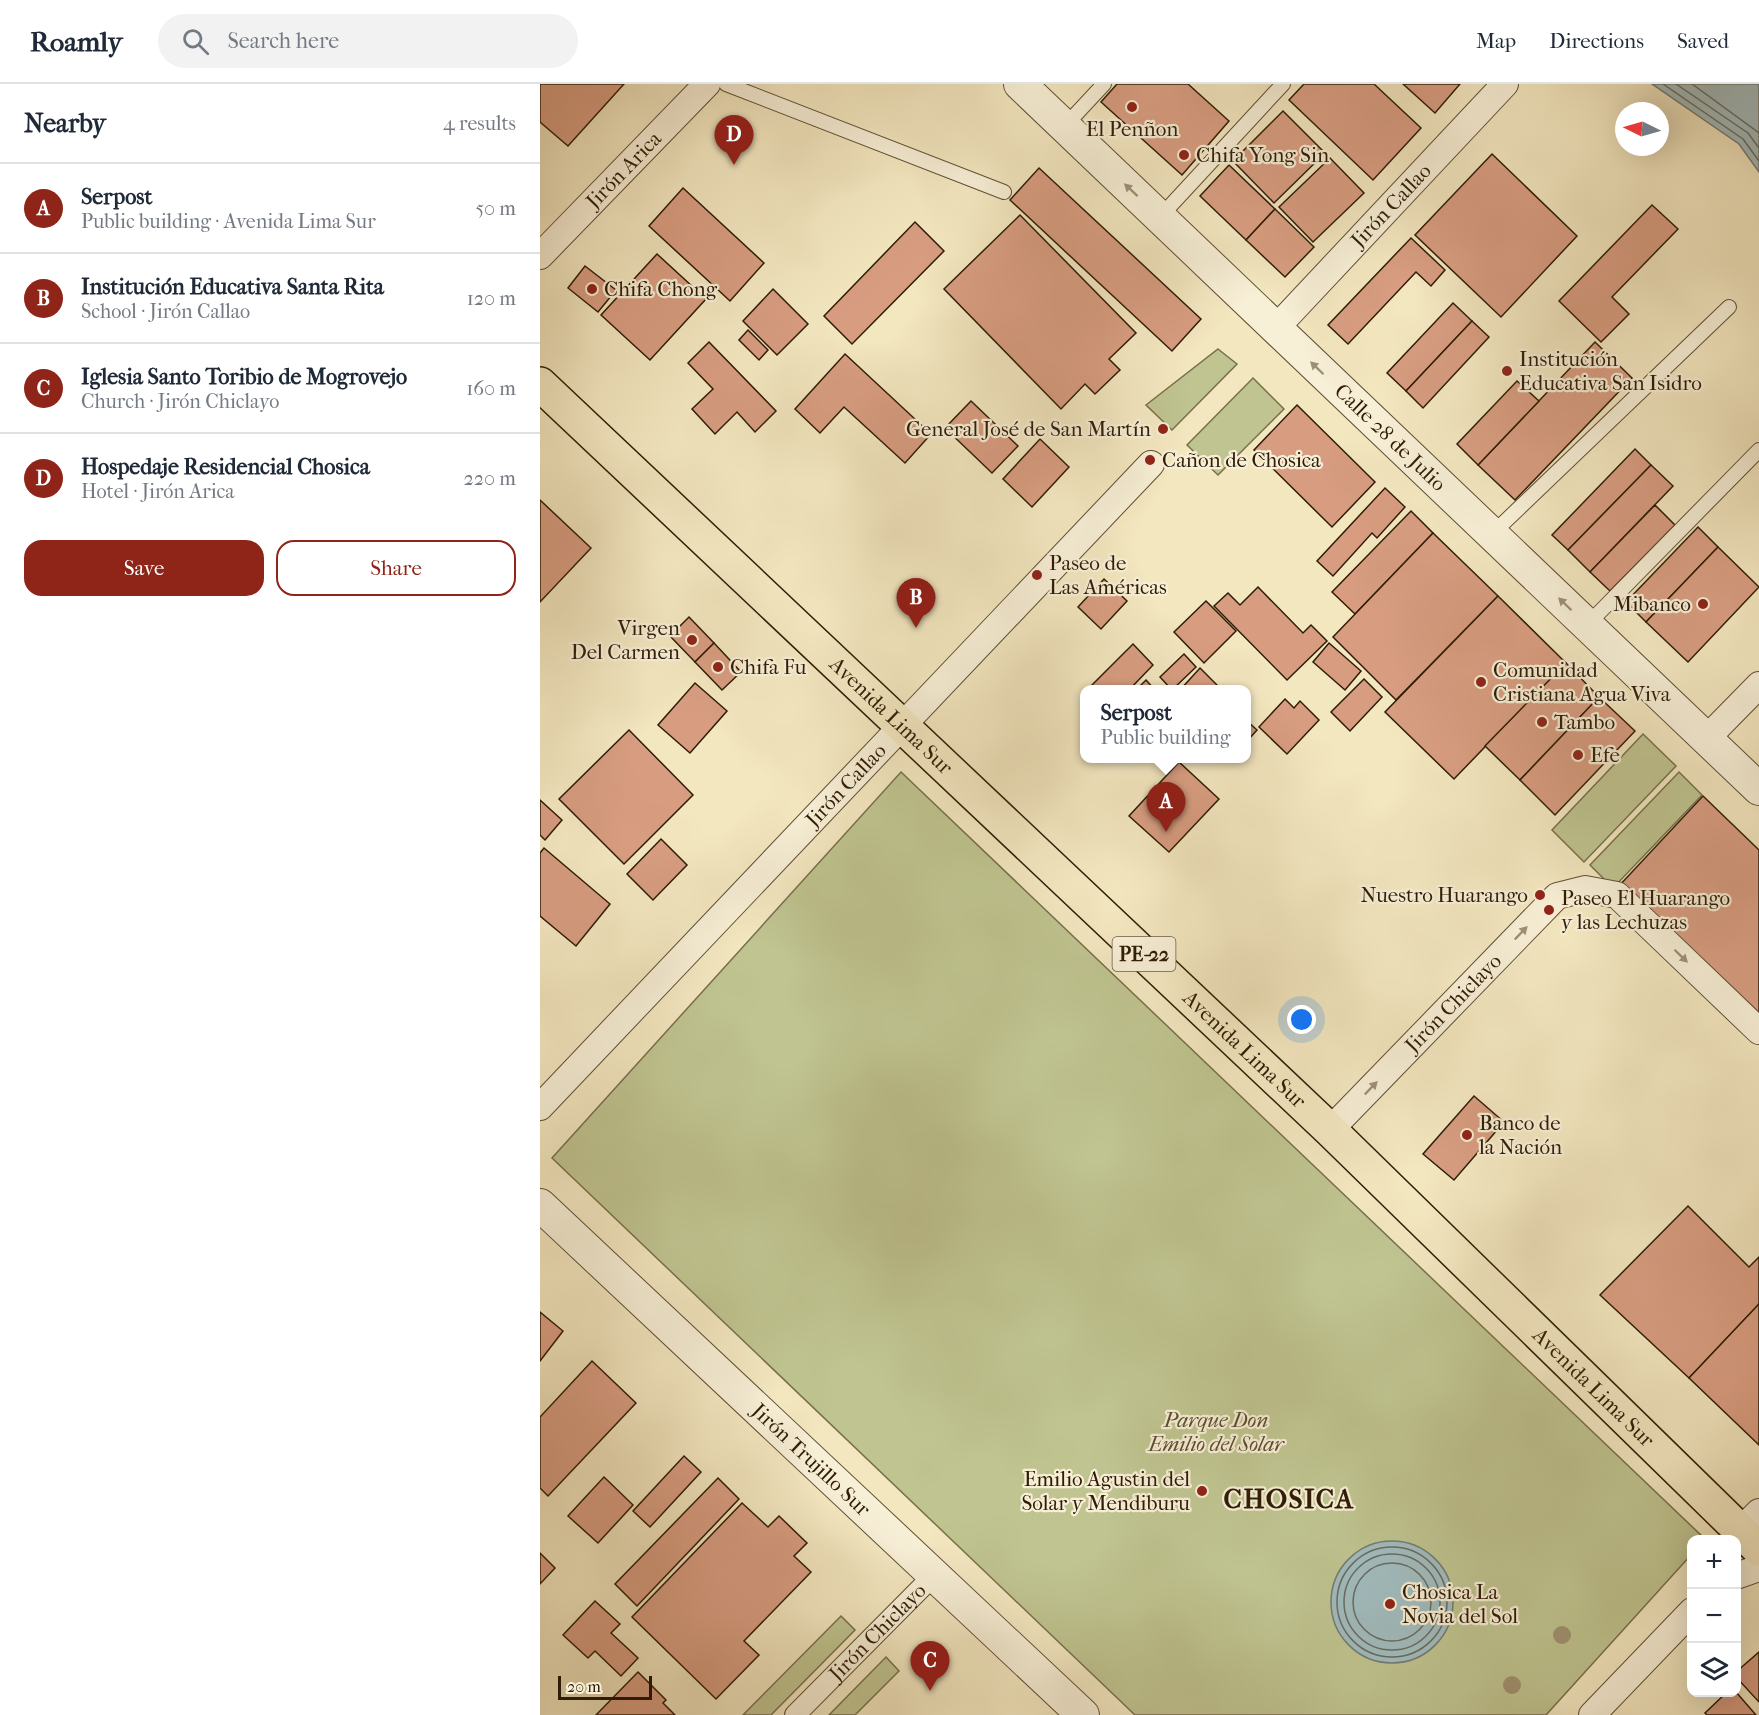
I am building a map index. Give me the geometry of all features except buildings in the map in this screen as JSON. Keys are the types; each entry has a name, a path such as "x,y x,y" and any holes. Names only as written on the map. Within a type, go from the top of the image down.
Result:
{"highway":[{"name":"Avenida Lima Sur","path":"540,384 1330,1130 1749,1533"}],"street":[{"name":"Jirón Arica","path":"540,256 707,84"},
{"name":"Calle 28 de Julio","path":"1020,84 1759,789"},
{"name":"Jirón Callao","path":"1276,328 1505,84"},
{"name":"Jirón Callao","path":"540,1107 1151,464"},
{"path":"1706,739 1759,685"},
{"name":"Jirón Chiclayo","path":"1330,1130 1557,896 1585,889 1617,895 1759,1031"},
{"name":"Jirón Trujillo Sur","path":"540,1205 1083,1715"},
{"path":"1741,1575 1759,1568"},
{"name":"Jirón Chiclayo","path":"795,1715 933,1575"},
{"path":"1592,1715 1687,1616"}],"lane":[{"path":"726,84 1004,192"},
{"path":"1065,127 1104,84"},
{"path":"1160,217 1283,84"},
{"path":"1492,534 1729,307"},
{"path":"1587,625 1759,450"}],"green space":[{"path":"1218,349 1237,364 1172,430 1146,405"},
{"path":"1253,378 1284,409 1218,475 1187,445"},
{"path":"1643,734 1676,766 1584,862 1552,830"},
{"name":"Parque Don Emilio del Solar","path":"901,772 1701,1535 1687,1535 1687,1559 1546,1715 1135,1715 552,1158"},
{"path":"1679,772 1702,795 1613,888 1590,865"},
{"path":"841,1616 855,1630 771,1715 743,1715"},
{"path":"886,1657 899,1671 855,1715 829,1715"}],"water":[{"path":"1652,84 1759,84 1759,172 1739,144"},
{"path":"1392,1541 1415,1545 1435,1559 1449,1579 1453,1602 1449,1625 1435,1645 1415,1659 1392,1663 1369,1659 1349,1645 1335,1625 1331,1602 1335,1579 1349,1559 1369,1545"}],"place":[{"name":"El Penñon","path":"1132,107"},
{"name":"Chifa Yong Sin","path":"1184,155"},
{"name":"Hospedaje Residencial Chosica","path":"734,165"},
{"name":"Chifa Chong","path":"592,289"},
{"name":"Institución Educativa San Isidro","path":"1507,371"},
{"name":"General José de San Martín","path":"1163,429"},
{"name":"Cañon de Chosica","path":"1150,460"},
{"name":"Paseo de Las Américas","path":"1037,575"},
{"name":"Mibanco","path":"1703,604"},
{"name":"Institución Educativa Santa Rita","path":"916,628"},
{"name":"Virgen Del Carmen","path":"692,640"},
{"name":"Chifa Fu","path":"718,667"},
{"name":"Comunidad Cristiana Agua Viva","path":"1481,682"},
{"name":"Tambo","path":"1542,722"},
{"name":"Efe","path":"1578,755"},
{"name":"Serpost","path":"1166,832"},
{"name":"Nuestro Huarango","path":"1540,895"},
{"name":"Paseo El Huarango y las Lechuzas","path":"1549,910"},
{"name":"Banco de la Nación","path":"1467,1135"},
{"name":"Emilio Agustin del Solar y Mendiburu","path":"1202,1491"},
{"name":"Chosica La Novia del Sol","path":"1390,1604"},
{"name":"Iglesia Santo Toribio de Mogrovejo","path":"930,1691"}],"district":[{"name":"CHOSICA","path":"1289,1499"}]}
